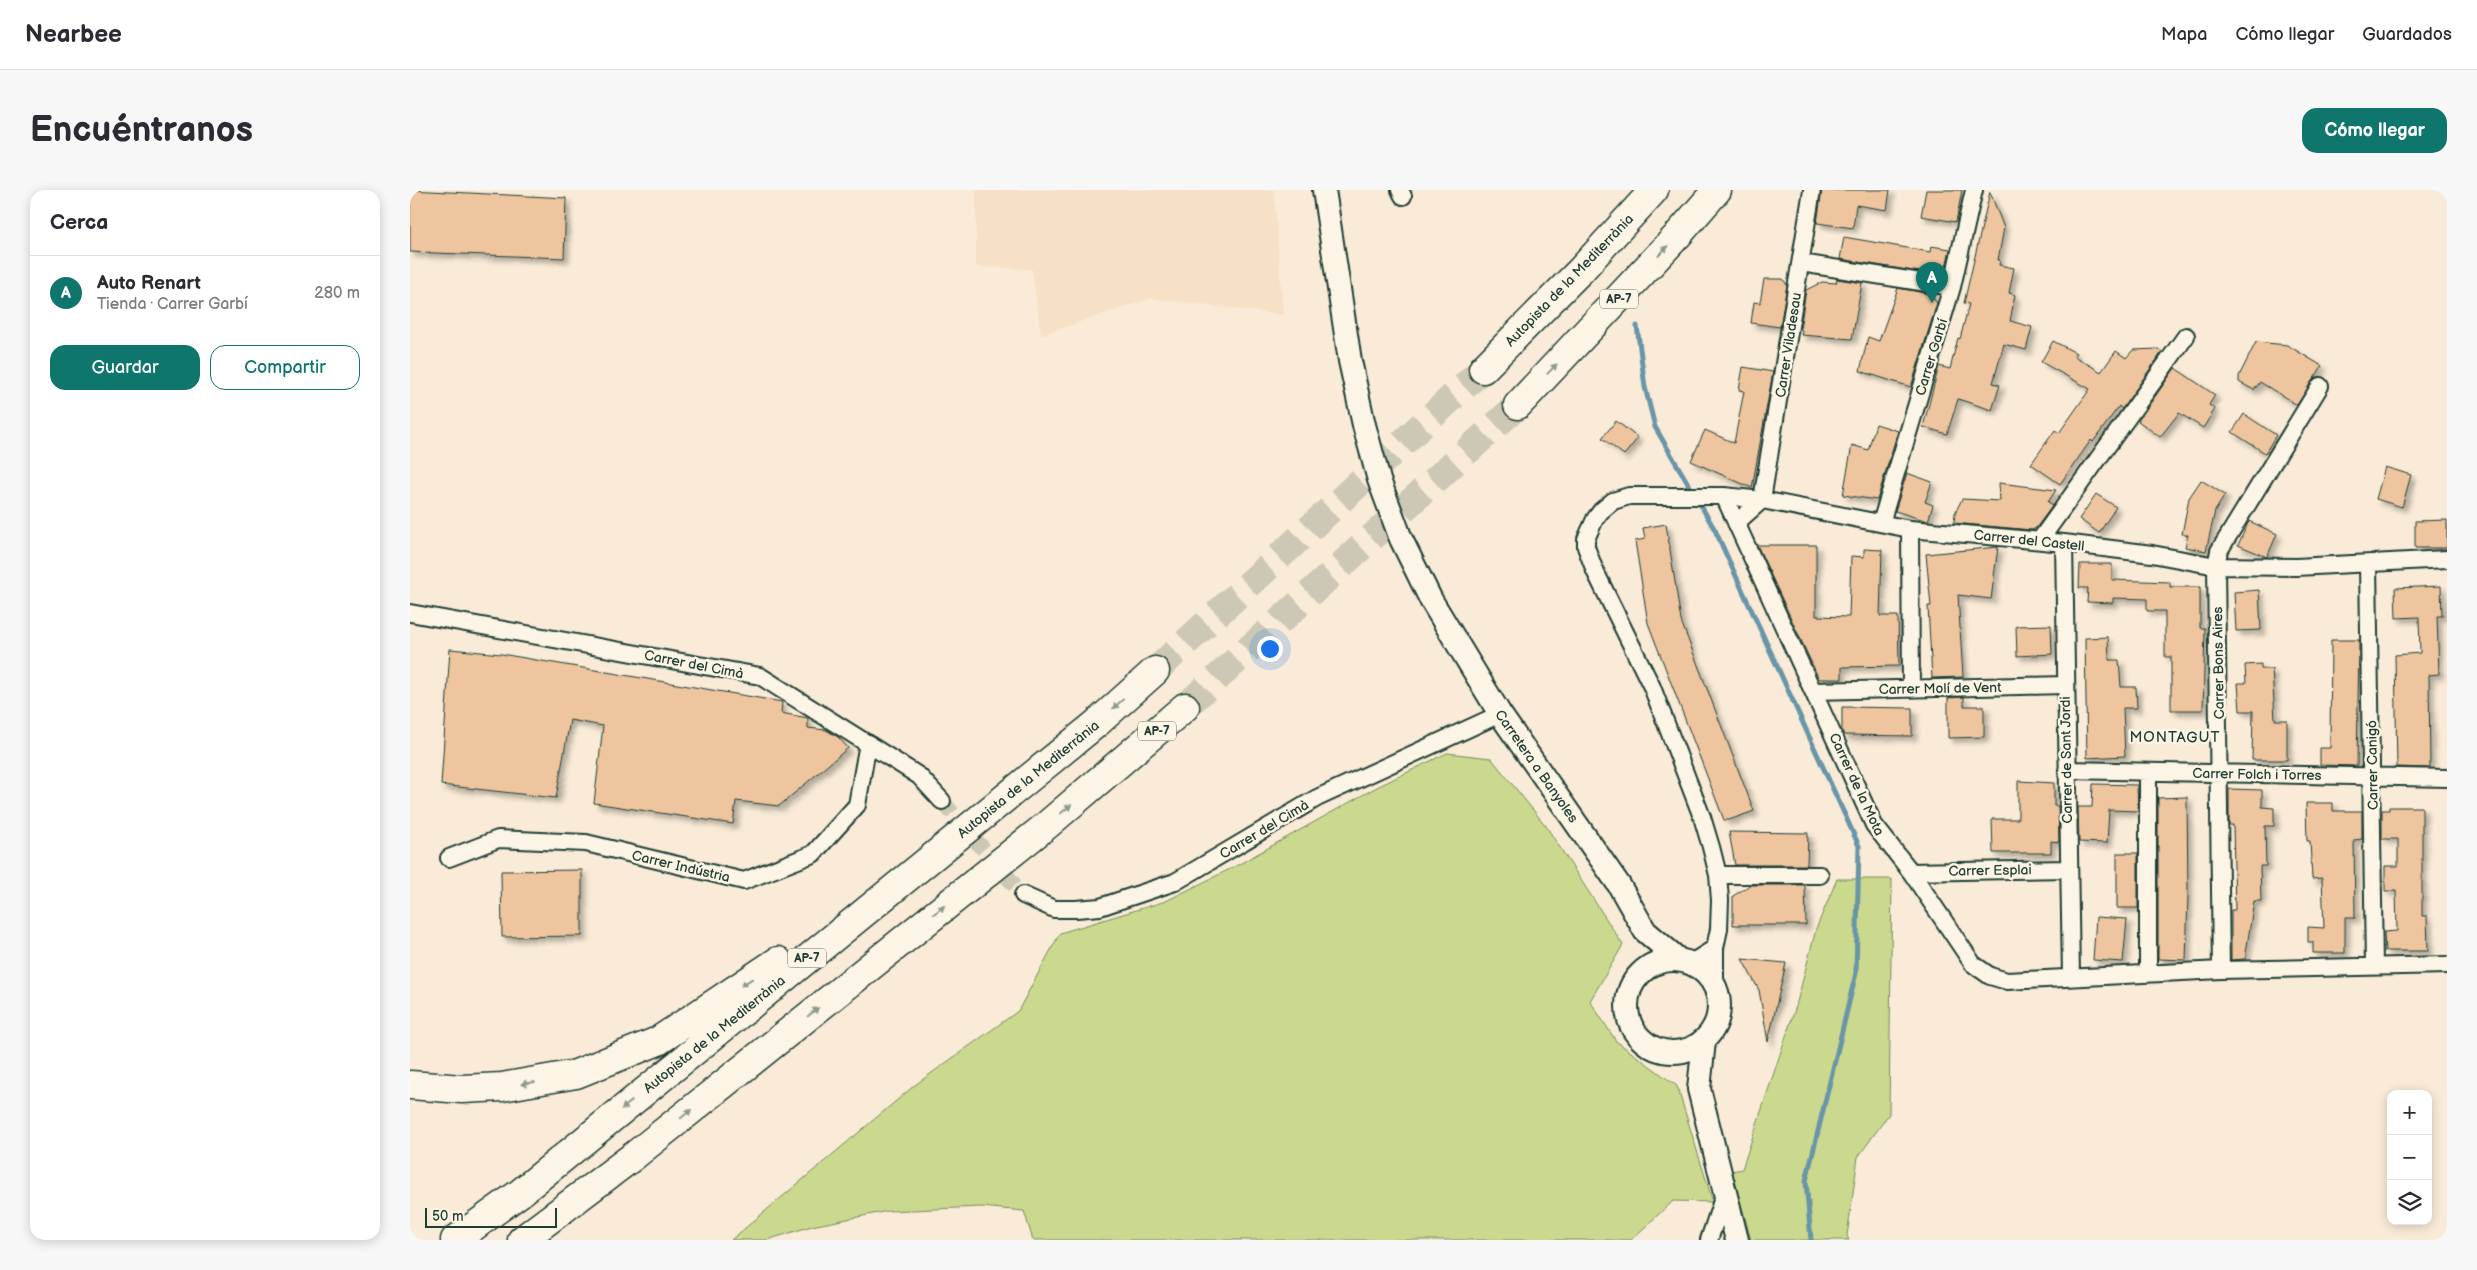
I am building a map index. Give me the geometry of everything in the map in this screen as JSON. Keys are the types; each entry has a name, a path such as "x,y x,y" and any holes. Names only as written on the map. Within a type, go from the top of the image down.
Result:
{"highway":[{"name":"Autopista de la Mediterrània","path":"1483,369 1582,269 1654,190"},
{"name":"AP-7","path":"1518,405 1637,280 1717,190"},
{"name":"Autopista de la Mediterrània","path":"455,1240 520,1193 1067,747 1155,671"},
{"name":"AP-7","path":"522,1240 635,1156 1046,825 1186,707"},
{"path":"410,1085 462,1089 538,1082 576,1074 658,1041 802,945 1067,747"},
{"path":"546,1240 635,1156"}],"street":[{"name":"Carretera a Banyoles","path":"1324,190 1350,362 1379,480 1401,539 1431,600 1500,714 1619,885 1645,931 1685,962"},
{"name":"Carrer Viladesau","path":"1762,500 1812,190"},
{"name":"Carrer Garbí","path":"1881,523 1952,287 1974,190"},
{"path":"1801,263 1952,287"},
{"path":"2040,540 2186,336"},
{"name":"Carrer Bons Aires","path":"2221,970 2216,566 2219,551 2320,386"},
{"name":"Carrer del Castell","path":"1718,875 1702,817 1652,687 1589,557 1586,539 1589,530 1600,510 1613,501 1628,496 1724,496 1762,500 1910,529 2040,540 2152,554 2216,566 2296,567 2447,559"},
{"name":"Carrer de la Mota","path":"1724,496 1874,825 1883,839 1911,872 1973,964 1990,976 2007,981 2221,970 2447,965"},
{"path":"1736,523 1762,500"},
{"path":"1910,529 1911,689"},
{"name":"Carrer de Sant Jordi","path":"2064,543 2066,770 2071,977"},
{"name":"Carrer Canigó","path":"2368,564 2373,777 2374,966"},
{"name":"Carrer del Cimà","path":"410,613 760,676 919,776 942,801"},
{"name":"Carrer Molí de Vent","path":"1814,691 2065,685"},
{"name":"Carrer del Cimà","path":"1023,895 1054,909 1100,907 1175,882 1317,798 1500,714"},
{"name":"Carrer Indústria","path":"450,858 498,839 586,843 744,880 813,854 857,805 868,744"},
{"name":"Carrer Folch i Torres","path":"2066,770 2447,778"},
{"path":"2148,772 2148,973"},
{"name":"Carrer Esplai","path":"1911,872 2068,869"},
{"path":"1662,1052 1675,1053 1688,1050 1704,1041 1712,1031 1719,1013 1715,948 1719,929 1720,900 1718,875 1820,874"},
{"path":"1645,931 1637,976 1627,997 1628,1020 1641,1040 1662,1052 1686,1071 1699,1089"},
{"path":"1685,962 1715,948"},
{"path":"1637,976 1659,962 1685,962 1703,970 1716,987"},
{"path":"1704,1041 1699,1089 1737,1240"},
{"path":"1708,1240 1725,1192"}],"shaded area":[{"path":"976,190 1274,190 1283,315 1151,298 1041,335 1032,269 976,267"}],"green space":[{"path":"1447,753 1491,758 1546,826 1623,945 1590,1001 1616,1041 1677,1086 1713,1202 1673,1201 1631,1240 1033,1240 1024,1211 981,1207 888,1211 812,1226 767,1240 731,1240 915,1085 1018,1011 1060,933 1166,901 1234,867 1375,788"},
{"path":"1837,879 1892,879 1889,1114 1858,1157 1847,1236 1849,1240 1751,1240 1732,1171 1742,1169 1796,1006 1816,929"}],"building":[{"path":"410,190 566,198 564,258 410,252"},
{"path":"1822,190 1890,190 1887,210 1856,205 1853,228 1817,223"},
{"path":"1926,190 1962,190 1956,222 1921,216"},
{"path":"1990,192 2004,228 1998,260 2000,260 1999,265 2014,268 2009,293 2015,295 2010,321 2032,327 2026,350 2004,344 1993,383 2000,385 1992,410 1958,399 1947,434 1923,427 1939,366 1950,369 1958,338 1960,339 1969,304 1964,303"},
{"path":"1844,237 1930,252 1931,246 1950,249 1944,276 1840,259"},
{"path":"1764,279 1783,279 1787,285 1780,327 1751,323 1754,302 1760,303"},
{"path":"1837,279 1862,283 1852,339 1801,335 1802,330 1800,329 1806,290 1822,282 1836,283"},
{"path":"1898,288 1930,294 1937,303 1911,387 1860,371 1868,337 1879,341"},
{"path":"2053,341 2076,353 2074,356 2101,372 2116,351 2126,358 2133,350 2158,349 2162,352 2122,409 2119,406 2093,442 2091,440 2060,484 2031,464 2055,430 2059,433 2090,389 2041,362"},
{"path":"2256,342 2287,345 2322,366 2297,405 2260,382 2254,390 2239,382 2239,376"},
{"path":"1743,367 1773,372 1752,488 1691,461 1705,430 1734,443 1744,391 1739,390"},
{"path":"2175,368 2215,395 2209,405 2215,409 2203,428 2179,413 2160,437 2138,421"},
{"path":"2244,414 2276,435 2265,453 2232,432"},
{"path":"1616,421 1638,438 1624,455 1602,438"},
{"path":"1876,424 1898,431 1877,500 1843,495 1852,445 1868,450"},
{"path":"2385,467 2411,475 2402,507 2376,499"},
{"path":"1907,473 1932,482 1925,502 1933,505 1928,521 1895,511"},
{"path":"2201,480 2225,495 2215,511 2206,551 2185,547 2188,535 2182,534 2189,498"},
{"path":"1999,483 2056,490 2048,502 2053,505 2036,528 2032,530 1954,523 1955,513 1962,499 2000,501"},
{"path":"2096,494 2116,507 2099,533 2079,519"},
{"path":"2447,520 2447,548 2415,548 2415,521"},
{"path":"2249,521 2277,534 2267,557 2238,545"},
{"path":"1666,524 1681,621 1754,811 1729,820 1724,820 1648,623 1635,541 1645,539 1643,528"},
{"path":"1757,545 1816,545 1816,616 1849,617 1851,556 1864,557 1864,549 1882,550 1880,616 1898,616 1899,666 1842,667 1842,679 1819,679"},
{"path":"1998,547 1991,599 1958,595 1963,677 1932,678 1928,606 1931,606 1926,554"},
{"path":"2080,564 2112,564 2112,580 2170,582 2170,587 2200,587 2200,628 2205,628 2203,710 2171,710 2171,657 2165,657 2165,611 2147,611 2147,599 2113,598 2113,603 2087,602 2088,588 2079,588"},
{"path":"2441,586 2442,616 2437,616 2439,674 2429,675 2430,768 2397,767 2395,655 2420,653 2419,617 2396,618 2395,588"},
{"path":"2259,590 2261,630 2236,631 2234,592"},
{"path":"2051,625 2052,654 2017,656 2016,626"},
{"path":"2108,637 2109,660 2119,660 2121,687 2136,687 2137,708 2123,708 2125,756 2087,758 2085,638"},
{"path":"2331,640 2359,640 2357,766 2320,765 2320,748 2330,748"},
{"path":"450,649 501,654 782,702 781,713 808,718 808,728 826,730 838,737 848,748 779,806 736,801 733,824 594,803 603,726 570,720 556,798 441,785"},
{"path":"2261,664 2261,669 2272,669 2275,720 2287,720 2287,760 2252,760 2253,711 2240,711 2238,683 2246,683 2245,665"},
{"path":"1964,697 1964,706 1984,706 1984,737 1948,738 1948,698"},
{"path":"1842,707 1912,708 1912,736 1844,735 1842,730"},
{"path":"2018,781 2054,783 2054,806 2058,806 2059,842 2051,841 2051,853 1993,853 1992,819 2018,819"},
{"path":"2093,784 2137,785 2138,811 2109,810 2107,843 2079,842 2078,807 2092,807"},
{"path":"2229,789 2262,790 2262,807 2274,808 2274,826 2265,826 2266,866 2260,866 2261,901 2254,901 2245,959 2231,960 2231,910 2235,910 2233,825 2229,825"},
{"path":"2187,797 2188,895 2186,960 2158,959 2158,798"},
{"path":"2306,803 2333,803 2333,811 2362,811 2362,839 2354,840 2355,918 2345,918 2345,953 2313,953 2313,942 2308,942 2308,927 2324,928 2322,878 2312,879 2310,841 2307,841"},
{"path":"2389,807 2422,807 2422,916 2427,916 2428,951 2385,951 2384,932 2397,931 2396,891 2385,891 2385,866 2398,866 2398,839 2382,839 2382,810 2389,810"},
{"path":"1729,832 1808,833 1807,865 1735,865"},
{"path":"2117,853 2138,853 2138,908 2117,908"},
{"path":"582,870 582,936 502,937 501,871"},
{"path":"1750,885 1805,885 1806,925 1733,925 1733,896"},
{"path":"2096,917 2127,919 2123,962 2093,960"},
{"path":"1742,959 1786,963 1768,1042 1759,990"}],"waterway":[{"path":"1637,326 1645,387 1655,427 1715,530 1859,846 1856,973 1806,1181 1811,1240"}],"tunnel":[{"path":"1155,671 1483,369"},
{"path":"1185,707 1518,405"},
{"path":"942,801 1023,895"}],"place":[{"name":"Auto Renart","path":"1932,303"}],"district":[{"name":"MONTAGUT","path":"2175,737"}]}
